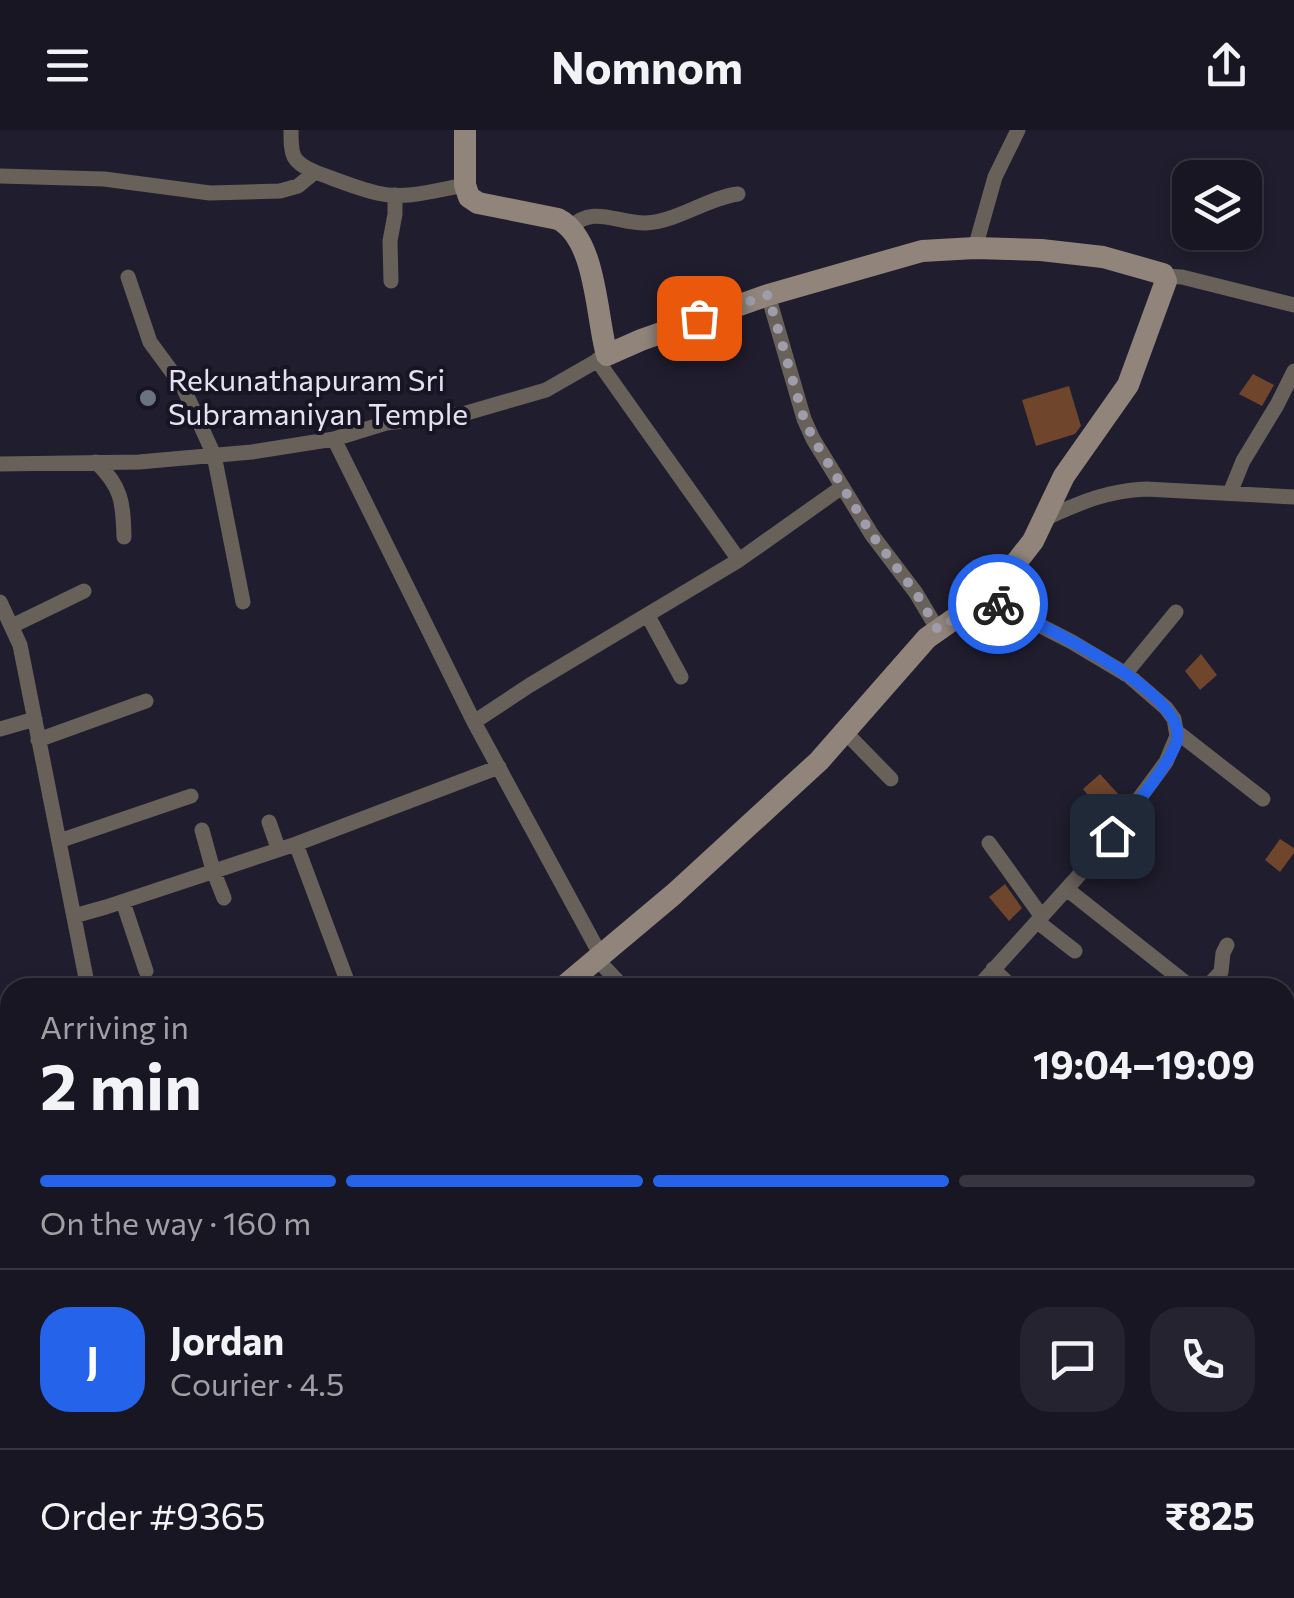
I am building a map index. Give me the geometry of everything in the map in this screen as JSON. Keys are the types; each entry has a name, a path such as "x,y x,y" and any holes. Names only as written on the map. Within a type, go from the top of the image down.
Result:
{"main road":[{"path":"466,130 465,185 469,198 558,220 576,237 597,296 602,357 768,295 922,251 1041,250 1102,257 1163,274 1166,281 1128,385 1064,476 1046,518 1012,570 987,596 927,638 820,761 674,894 573,978"}],"street":[{"path":"290,130 297,164 377,194 465,185"},
{"path":"976,248 995,177 1018,130"},
{"path":"0,176 104,179 210,193 280,192 298,186 315,172"},
{"path":"570,228 580,218 592,215 652,222 715,198 738,194"},
{"path":"391,280 395,195"},
{"path":"1164,276 1182,276 1294,304"},
{"path":"128,278 150,342 183,388 214,455 242,602"},
{"path":"768,295 804,419 814,440 872,535 916,593 938,630"},
{"path":"0,464 139,462 334,439 386,422 463,414 546,390 602,357 739,560"},
{"path":"1230,493 1294,371"},
{"path":"334,439 474,722 598,956 616,978"},
{"path":"96,462 118,489 124,511 124,537"},
{"path":"474,722 739,560 842,487"},
{"path":"1046,518 1098,495 1126,490 1294,497"},
{"path":"12,626 84,591"},
{"path":"985,978 1100,853 1166,762 1177,732 1166,708 1125,674 987,596"},
{"path":"1,607 20,645 86,978"},
{"path":"1125,674 1176,612"},
{"path":"648,616 682,677"},
{"path":"38,740 146,701"},
{"path":"0,730 34,720"},
{"path":"1177,732 1263,799"},
{"path":"846,733 891,779"},
{"path":"74,916 296,844 499,767"},
{"path":"58,841 190,796"},
{"path":"269,822 278,848"},
{"path":"202,830 224,898"},
{"path":"988,843 1038,923 1068,952"},
{"path":"296,844 346,978"},
{"path":"1068,890 1179,978"},
{"path":"123,902 146,971"},
{"path":"1215,978 1221,972 1227,945"},
{"path":"993,969 1002,978"}],"building":[{"path":"1253,374 1274,385 1262,406 1239,394"},
{"path":"1069,386 1081,426 1075,434 1036,446 1022,400"},
{"path":"1201,654 1217,675 1200,690 1185,671"},
{"path":"1100,774 1119,795 1104,815 1083,789"},
{"path":"1280,839 1294,848 1294,853 1280,872 1265,860"},
{"path":"1005,884 1022,908 1009,921 989,897"}],"way so far":[{"path":"699,318 768,295 804,419 814,440 872,535 916,593 938,630 987,596 998,604"}],"place":[{"name":"Rekunathapuram Sri Subramaniyan Temple","path":"148,398"}],"route":[{"path":"998,604 1129,676 1174,719 1177,736 1172,752 1112,836"}]}
